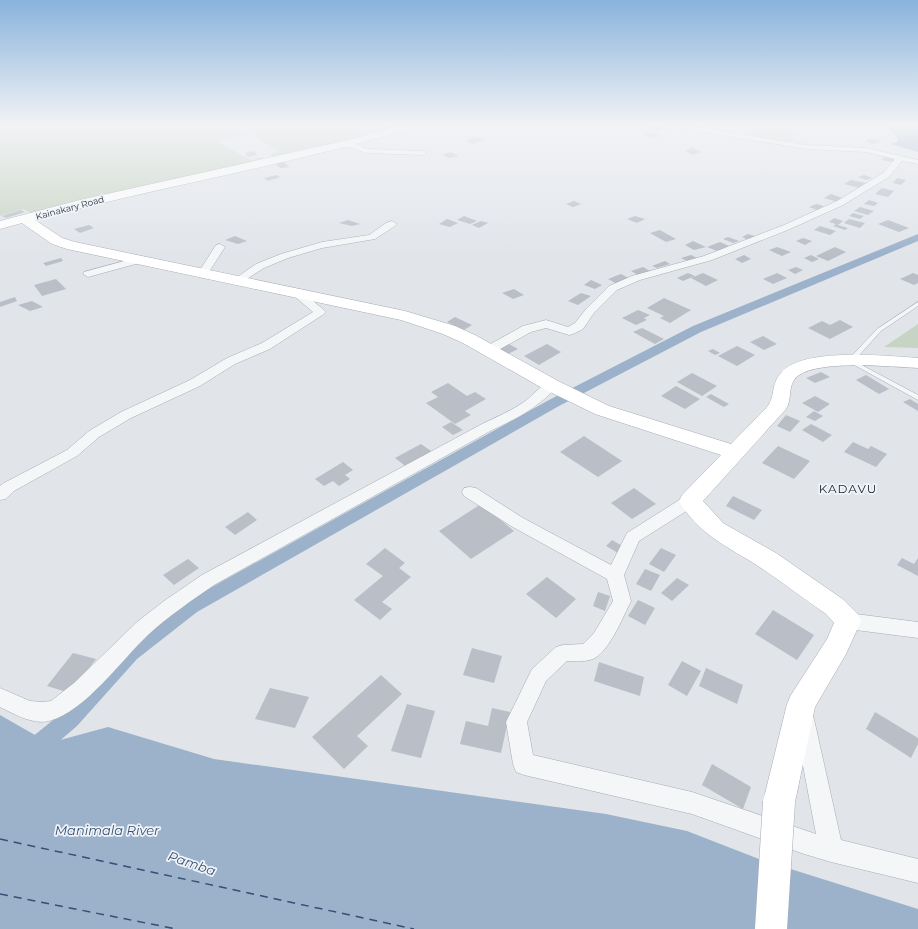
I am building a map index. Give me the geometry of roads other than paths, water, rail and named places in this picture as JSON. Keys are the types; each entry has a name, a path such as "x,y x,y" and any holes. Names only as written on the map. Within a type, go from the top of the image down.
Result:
{"main road":[{"name":"Kainakary Road","path":"2,223 26,220 80,204 239,168"},
{"path":"26,220 57,241 72,246 405,316 450,330 555,387 602,410 734,452"},
{"path":"771,929 779,802 801,704 837,646 848,621 835,607 767,560 715,529 690,501 779,405 782,386 788,374 803,365 823,361 918,363"}],"street":[{"path":"489,350 527,329 546,324 568,331 579,326 590,311 612,288 636,278 708,258 787,227 840,203 886,175 892,168"},
{"path":"238,280 254,269 283,257 333,243 376,235 382,232 385,227 392,224"},
{"path":"343,229 353,240"},
{"path":"202,273 220,247"},
{"path":"88,274 139,260"},
{"path":"0,495 10,487 72,453 94,434 126,415 195,382 231,361 266,346 320,312 297,293"},
{"path":"0,698 23,708 40,712 49,711 59,707 72,698 136,634 172,604 208,580 487,427 523,410 555,387"},
{"path":"470,492 517,522 615,575"},
{"path":"690,501 633,537 615,575 622,601 601,639 588,652 563,653 539,674 516,722 524,764 692,803 801,841 831,850 918,871"},
{"path":"848,621 918,630"},
{"path":"801,704 831,850"}],"lane":[{"path":"918,304 879,330 850,361 918,398"}],"water":[{"name":"Manimala River","path":"0,715 49,743 108,727 214,759 606,814 687,831 759,859 918,909 918,929 0,929"}],"waterway":[{"path":"0,777 70,719 130,653 191,607 554,403 697,329 918,237"}],"district":[{"name":"KADAVU","path":"848,489"}],"water label":[{"name":"Pamba","path":"192,863"}]}
